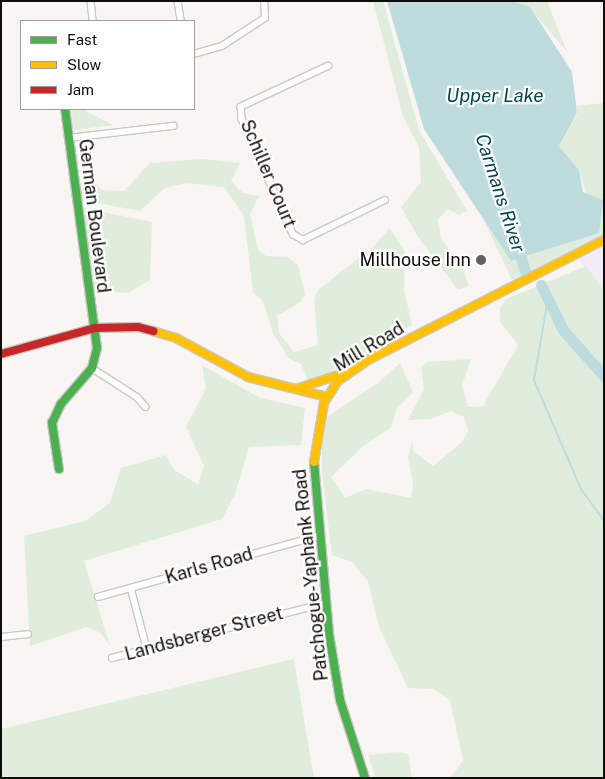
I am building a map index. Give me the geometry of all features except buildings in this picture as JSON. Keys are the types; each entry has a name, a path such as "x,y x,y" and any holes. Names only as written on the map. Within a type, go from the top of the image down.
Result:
{"main road":[{"name":"German Boulevard","path":"65,110 95,328 97,348 92,368"},
{"name":"Mill Road","path":"1,354 95,328 130,326 157,331 248,378 290,390 327,397 352,370 604,240"},
{"path":"59,469 52,424 61,404 92,368"},
{"path":"290,390 310,387 352,370"},
{"name":"Patchogue-Yaphank Road","path":"327,397 314,450 326,603 335,679 365,778"}],"street":[{"path":"91,1 93,20"},
{"path":"178,1 180,20"},
{"path":"195,54 222,46 265,18 264,1"},
{"name":"Schiller Court","path":"329,66 241,107 242,119 294,234 303,240 385,200"},
{"path":"69,138 173,126"},
{"path":"92,368 137,397 146,407"},
{"name":"Karls Road","path":"98,597 320,535"},
{"path":"131,588 147,648"},
{"name":"Landsberger Street","path":"112,658 326,603"},
{"path":"1,637 28,634"}],"shaded area":[{"path":"604,241 604,292 576,256"}],"green space":[{"path":"373,1 383,1 419,130 467,211 459,215 448,209 438,219 441,239 461,264 469,286 458,290 418,237 401,207 421,182 419,147 403,116"},
{"path":"512,1 547,1 567,52 530,8"},
{"path":"604,103 604,234 512,280 483,219 511,261 599,233 579,170 559,146 578,113 576,106"},
{"path":"71,110 84,110 113,125 74,130"},
{"path":"203,159 240,163 231,181 243,193 259,196 250,214 258,250 266,256 287,257 298,265 305,294 301,302 277,316 279,333 294,352 318,345 314,300 318,290 374,246 390,228 405,251 404,290 412,325 309,384 301,364 288,358 273,333 263,301 253,292 244,216 224,187 186,183 165,188 140,211 82,200 80,187 95,183 102,190 124,191 150,163"},
{"path":"83,208 152,222 150,280 128,293 92,290"},
{"path":"586,266 604,290 604,778 450,778 463,761 450,700 433,689 408,688 379,627 368,581 352,562 332,555 322,473 322,443 328,416 377,384 400,363 413,392 397,408 391,427 361,448 331,477 345,498 366,489 411,498 413,485 408,456 412,441 414,452 433,466 463,441 468,431 464,417 451,411 430,419 408,420 424,389 421,367 426,362 471,359 462,385 468,407 483,406 518,345 500,322 500,308 506,299"},
{"path":"202,365 260,398 305,408 301,445 249,447 235,494 222,519 84,561 110,646 101,633 86,627 30,646 24,536 85,521 110,503 121,468 166,455 174,470 198,484 204,466 186,427 206,388"},
{"path":"294,659 314,778 1,778 1,729"},
{"path":"398,752 408,754 412,778 376,778 368,755"}],"water":[{"name":"Upper Lake","path":"387,1 512,1 530,7 572,72 577,113 559,146 579,170 583,192 603,200 599,233 511,261 424,129"}],"waterway":[{"name":"Carmans River","path":"516,243 525,271"},
{"name":"Carmans River","path":"541,285 563,330 604,376"},
{"path":"548,298 534,380 581,489 604,521"}],"traffic: fast":[{"path":"59,469 52,423 61,404 92,368 97,348 65,110"},
{"path":"314,462 329,634 340,700 365,778"}],"traffic: slow":[{"path":"314,462 324,403 338,381 370,359 604,240"},
{"path":"153,331 176,338 248,377 327,397"},
{"path":"296,389 347,372"}],"traffic: jam":[{"path":"1,354 95,328 138,327 153,331"}],"place":[{"name":"Millhouse Inn","path":"481,260"}]}
